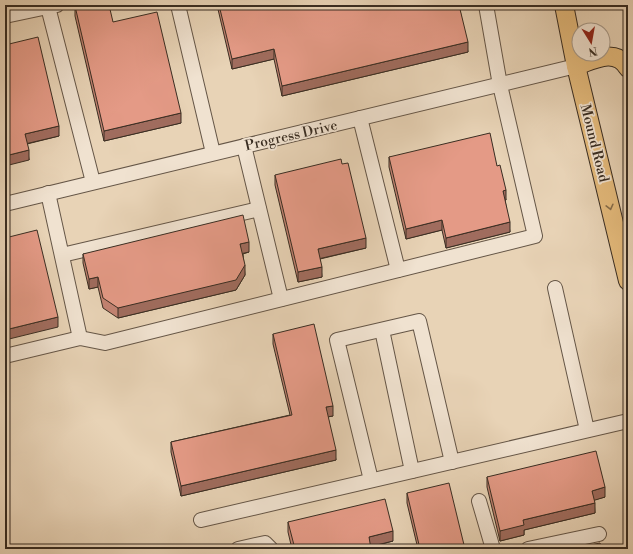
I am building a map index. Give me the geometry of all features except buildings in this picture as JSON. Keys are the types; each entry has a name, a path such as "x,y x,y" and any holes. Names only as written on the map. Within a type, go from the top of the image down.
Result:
{"main road":[{"name":"Mound Road","path":"564,5 576,66 628,281"},
{"path":"576,66 601,57 609,56 619,58 628,68"}],"street":[{"path":"178,5 214,153"},
{"path":"5,356 80,338 105,343 535,236 500,84 486,5"},
{"path":"5,16 53,6 94,182"},
{"name":"Progress Drive","path":"5,204 576,66"},
{"path":"360,118 398,270"},
{"path":"244,146 281,299"},
{"path":"48,193 80,338"},
{"path":"62,255 259,209"},
{"path":"555,288 587,430"},
{"path":"371,480 338,340 419,321 452,462"},
{"path":"382,330 412,471"},
{"path":"201,520 628,421"},
{"path":"479,501 493,549"},
{"path":"528,549 599,534"},
{"path":"238,549 265,543 271,549"}]}
